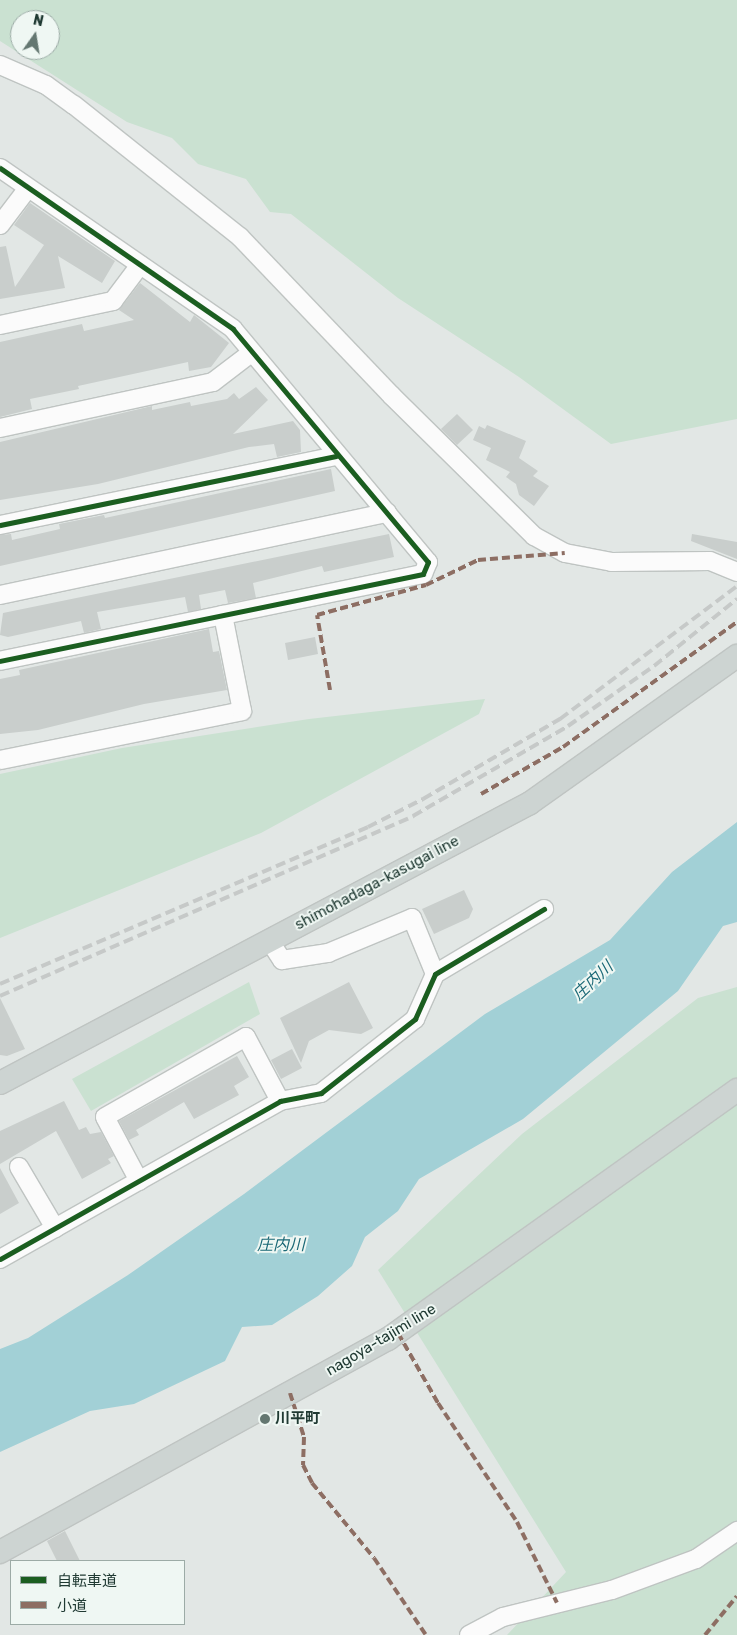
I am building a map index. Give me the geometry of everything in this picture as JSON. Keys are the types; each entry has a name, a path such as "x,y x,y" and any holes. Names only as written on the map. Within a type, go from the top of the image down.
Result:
{"main road":[{"name":"shimohadaga-kasugai line","path":"0,1083 530,803 737,656"},
{"name":"nagoya-tajimi line","path":"0,1552 388,1339 737,1090"}],"street":[{"path":"0,65 46,84 240,237 391,396 534,536 565,554 612,562 710,560 737,572"},
{"path":"0,168 233,329 336,456 428,562 423,574 0,661"},
{"path":"0,225 28,188"},
{"path":"0,325 113,302 140,265"},
{"path":"0,428 213,382 252,353"},
{"path":"0,525 336,456"},
{"path":"0,595 387,513"},
{"path":"0,760 242,711 223,615"},
{"path":"0,1259 280,1102 321,1093 415,1019 435,974 544,909"},
{"path":"269,940 282,960 300,958 328,953 412,918 435,974"},
{"path":"138,1181 106,1117 246,1037 280,1102"},
{"path":"19,1167 55,1228"},
{"path":"469,1635 503,1617 612,1590 696,1559 737,1532"}],"green space":[{"path":"0,0 737,0 737,419 611,444 519,377 398,298 291,214 270,212 246,179 198,164 172,138 127,122 30,60 60,60 60,10 10,10 10,47 0,41"},
{"path":"485,699 479,714 261,833 0,938 0,774 122,748 309,719"},
{"path":"249,982 260,1014 91,1111 72,1079"},
{"path":"737,987 737,1635 507,1635 566,1572 378,1270 522,1134 698,998"}],"water":[{"name":"庄内川","path":"737,822 737,922 723,926 678,991 523,1119 419,1179 398,1211 365,1237 352,1266 318,1296 272,1325 242,1327 225,1361 134,1404 90,1411 0,1452 0,1349 28,1338 128,1275 244,1194 485,1014 610,940 672,872"}],"building":[{"path":"30,203 115,261 102,283 58,256 65,288 0,299 0,247 6,246 15,287 44,245 14,225"},
{"path":"140,283 190,322 194,315 229,343 211,367 189,371 188,362 78,386 79,389 30,399 32,409 0,417 0,342 82,324 84,331 134,320 119,310"},
{"path":"256,387 268,400 233,434 293,421 300,430 301,452 277,457 274,444 249,447 98,484 0,500 0,442 152,406 152,410 190,402 191,406 227,399 234,393 239,399"},
{"path":"457,414 473,430 457,445 441,429"},
{"path":"487,425 526,441 519,458 538,471 533,476 549,486 534,506 519,495 516,484 506,477 510,472 486,460 491,448 473,440 479,426 485,429"},
{"path":"331,469 335,491 0,566 0,535 11,534 12,540 60,529 59,524 104,515 105,518"},
{"path":"389,534 394,557 324,572 322,566 253,583 256,598 228,603 225,590 199,595 201,609 188,612 185,597 97,612 101,629 84,633 81,621 8,637 0,635 3,613"},
{"path":"692,534 737,542 737,559 691,541"},
{"path":"209,629 213,652 219,651 227,690 144,704 38,730 0,734 0,679 20,675 19,670"},
{"path":"315,637 318,654 288,660 285,643"},
{"path":"464,890 473,909 469,918 434,934 422,909"},
{"path":"349,982 373,1028 361,1034 329,1030 309,1041 301,1063 280,1018"},
{"path":"0,998 25,1049 7,1056 0,1055"},
{"path":"292,1049 302,1068 281,1079 271,1060"},
{"path":"237,1056 249,1077 234,1086 239,1095 194,1119 184,1102 136,1130 139,1135 129,1140 119,1121"},
{"path":"64,1101 79,1130 86,1127 90,1134 101,1132 114,1156 108,1159 111,1163 82,1179 56,1131 0,1164 0,1131"},
{"path":"0,1168 19,1203 0,1214"},
{"path":"65,1531 80,1560 56,1560 47,1541"}],"railway":[{"path":"0,984 368,827 423,799 560,719 737,586"},
{"path":"0,996 413,816 568,726 654,666 737,599"}],"marked path":[{"path":"330,690 317,615 426,585 478,560 565,553"},
{"path":"481,794 563,747 737,622"},
{"path":"398,1333 438,1403 517,1522 557,1603"},
{"path":"290,1393 304,1437 303,1465 312,1483 374,1558 426,1635"},
{"path":"705,1635 737,1596"}],"cycle path":[{"path":"0,168 233,329 428,562 423,574 0,661"},
{"path":"0,525 336,456"},
{"path":"0,1259 280,1101 321,1093 415,1019 435,974 544,909"}],"place":[{"name":"川平町","path":"265,1419"}]}
